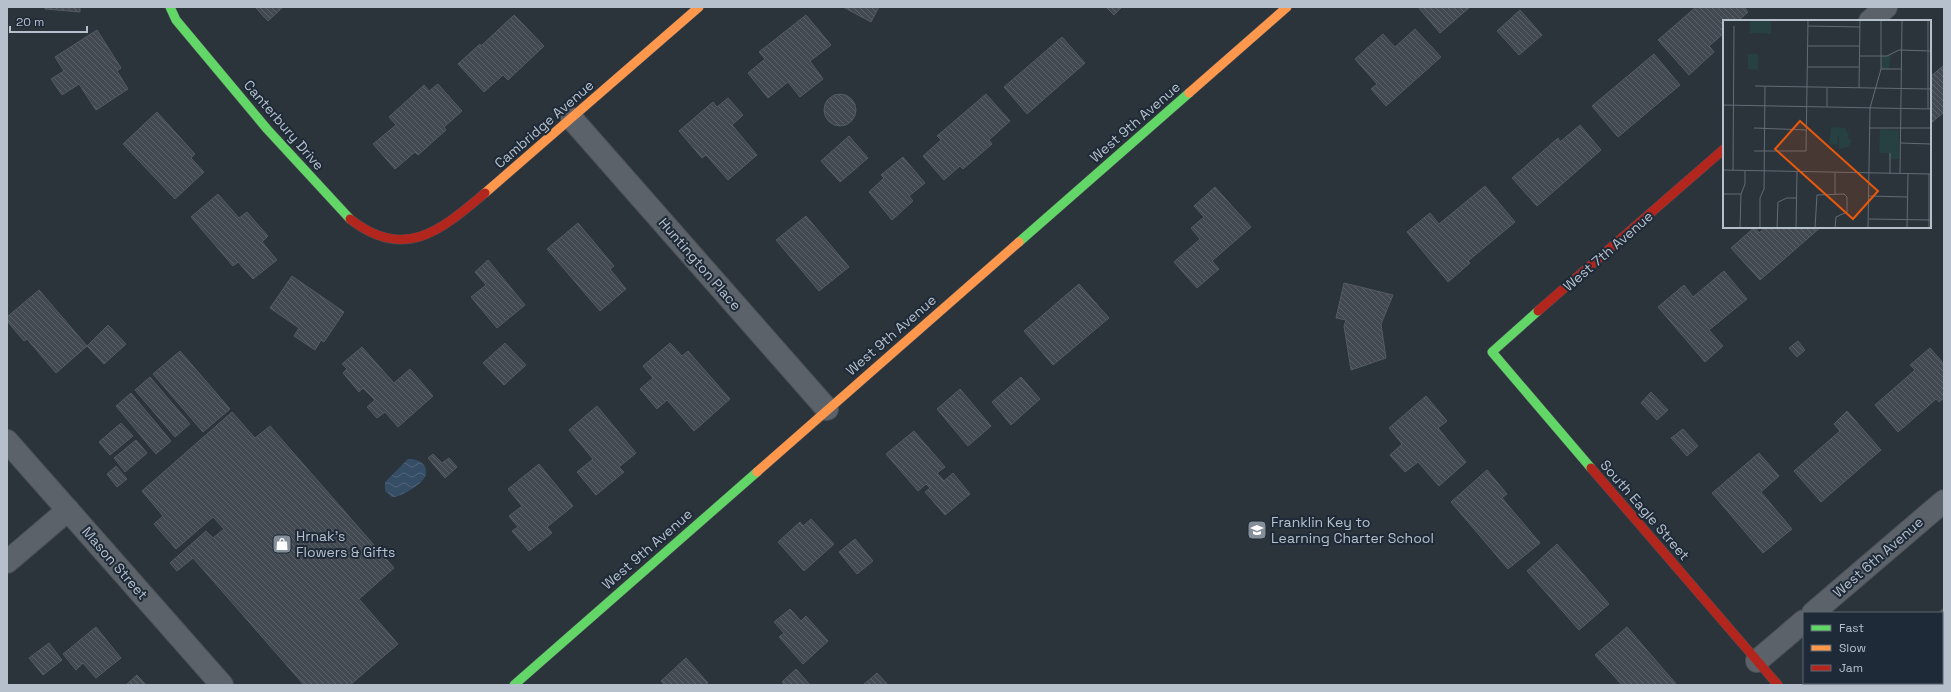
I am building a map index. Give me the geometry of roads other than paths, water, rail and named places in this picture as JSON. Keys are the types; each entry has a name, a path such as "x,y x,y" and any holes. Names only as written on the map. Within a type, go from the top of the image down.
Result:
{"street":[{"name":"Canterbury Drive","path":"170,7 176,20 262,123 345,215 358,227 376,236 395,240"},
{"name":"Cambridge Avenue","path":"395,240 416,239 435,233 451,222 572,119 699,7"},
{"name":"West 9th Avenue","path":"514,685 1287,7"},
{"path":"1871,20 1886,7"},
{"name":"Huntington Place","path":"572,119 827,409"},
{"name":"West 7th Avenue","path":"1492,352 1723,150"},
{"name":"South Eagle Street","path":"1492,352 1778,685"},
{"name":"Mason Street","path":"7,441 222,685"},
{"name":"West 6th Avenue","path":"1814,612 1944,501"},
{"path":"7,562 68,510"},
{"path":"1757,661 1803,622"}],"water":[{"path":"408,459 416,460 422,463 426,469 425,477 419,484 410,490 392,497 385,491 385,482"}],"place":[{"name":"Franklin Key to Learning Charter School","path":"1257,530"},
{"name":"Hrnak's Flowers & Gifts","path":"282,544"}]}
